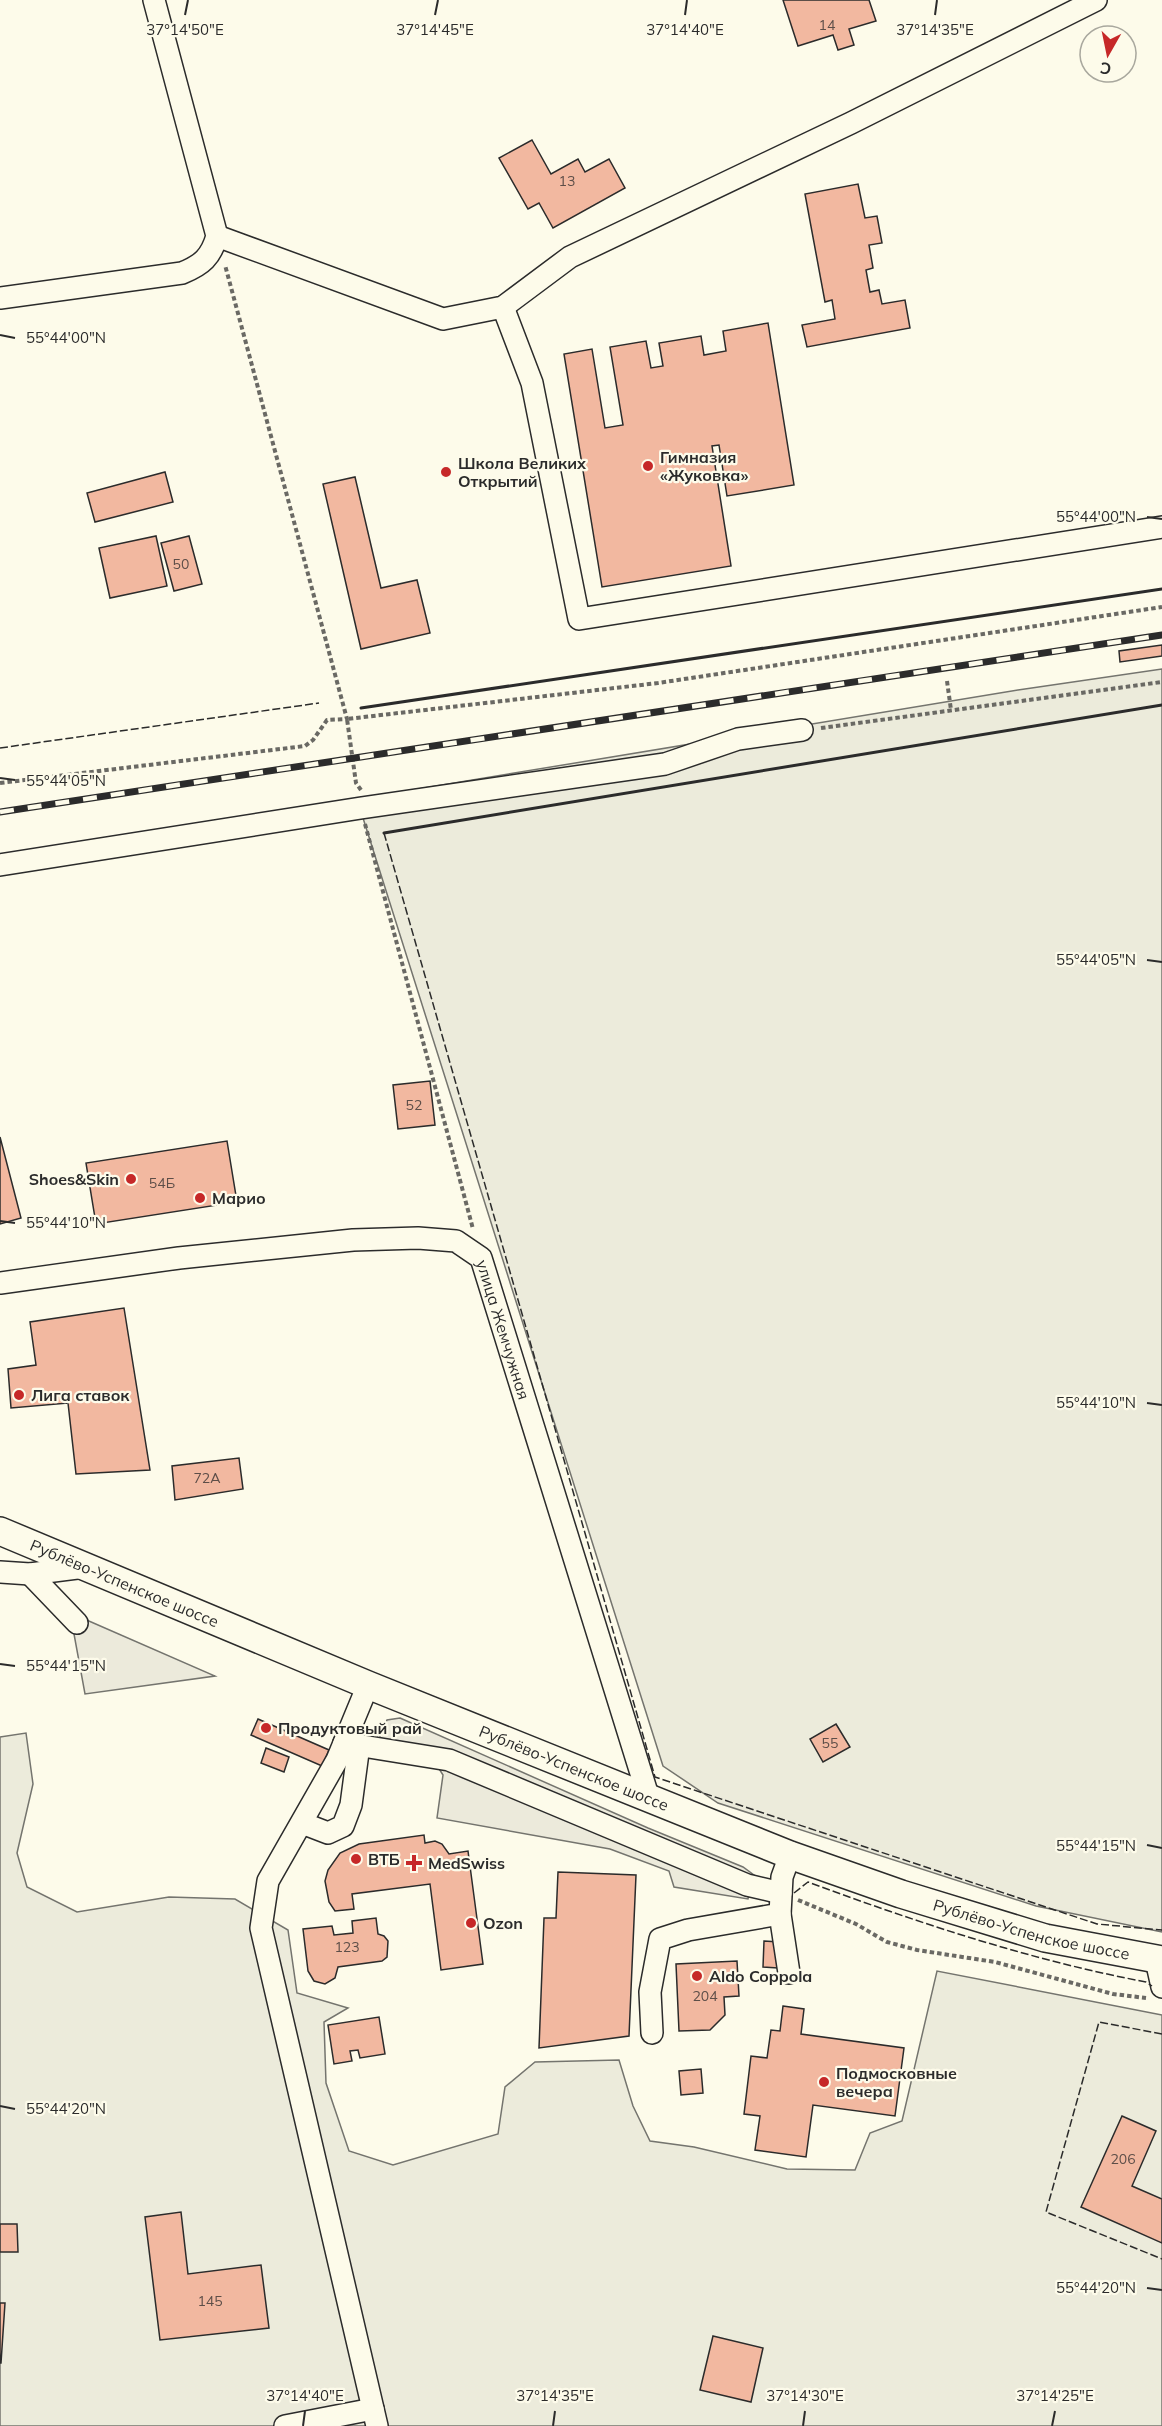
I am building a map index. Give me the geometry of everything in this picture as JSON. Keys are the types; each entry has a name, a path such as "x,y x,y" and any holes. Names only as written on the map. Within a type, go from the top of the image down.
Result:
{"main road":[{"name":"Рублёво-Успенское шоссе","path":"0,1532 368,1685 790,1855 901,1894 1045,1938 1159,1960"}],"street":[{"path":"0,298 182,273 197,267 212,253 217,236 154,0"},
{"path":"217,236 443,319 503,308 570,257 851,123 1096,0"},
{"path":"503,308 532,383 579,619 1162,527"},
{"path":"0,865 367,807 665,764 738,739 802,730"},
{"name":"улица Жемчужная","path":"0,1283 179,1258 353,1240 418,1238 456,1241 481,1258 649,1799"},
{"path":"0,1572 30,1574 85,1567"},
{"path":"30,1574 77,1623"},
{"path":"302,1823 328,1833 343,1826 351,1806 352,1744 368,1685"},
{"path":"285,2426 375,2418 295,2083 261,1928 268,1881 352,1744"},
{"path":"352,1744 449,1760 747,1885 781,1904"},
{"path":"789,1973 781,1904 782,1877 790,1855"},
{"path":"652,2033 650,1992 660,1939 781,1904"},
{"path":"1157,1992 1159,1960"}],"path":[{"path":"217,236 347,718 356,783 367,807 481,1258"},
{"path":"0,783 305,746 313,740 327,720 658,683 1162,607"},
{"path":"947,681 951,710"},
{"path":"802,730 1162,682"},
{"path":"781,1904 856,1924 887,1942 917,1950 995,1962 1113,1994 1157,1992"}],"shaded area":[{"path":"1162,669 1162,1932 1036,1906 718,1803 663,1766 357,799 1018,690"},
{"path":"82,1618 215,1676 85,1694 74,1634"},
{"path":"400,1718 648,1828 743,1867 754,1875 748,1899 674,1887 669,1871 610,1849 437,1818 443,1775 438,1767 378,1741 387,1720"},
{"path":"26,1733 33,1784 17,1853 27,1887 77,1912 169,1897 235,1899 288,1930 297,1993 348,2008 324,2022 326,2083 349,2151 393,2165 498,2134 505,2087 535,2062 619,2060 633,2106 650,2141 694,2147 787,2169 855,2170 870,2133 902,2121 937,1971 1162,2015 1162,2426 0,2426 0,1737"}],"building":[{"path":"783,0 869,0 876,21 849,29 854,45 838,50 833,35 798,46"},
{"path":"532,140 551,174 578,159 585,172 609,159 625,188 553,228 539,203 528,209 499,158"},
{"path":"858,184 865,218 877,216 882,243 869,245 873,268 866,270 870,292 879,290 882,304 905,300 910,328 807,347 802,325 835,319 832,300 825,302 805,194"},
{"name":"Гимназия «Жуковка»","path":"768,323 794,485 727,496 719,445 712,446 731,566 602,587 564,354 592,349 605,428 623,425 610,347 646,341 651,368 663,366 659,343 701,336 704,355 726,351 723,331"},
{"path":"165,472 173,502 95,522 87,493"},
{"path":"355,477 381,588 417,580 430,633 361,649 323,484"},
{"path":"156,536 167,586 110,598 99,548"},
{"path":"189,536 202,584 174,591 161,543"},
{"path":"1162,645 1162,656 1120,662 1119,651"},
{"path":"430,1081 435,1125 398,1129 393,1085"},
{"path":"0,1137 21,1218 0,1224"},
{"path":"227,1141 237,1202 96,1224 86,1163"},
{"path":"124,1308 150,1470 76,1474 68,1403 11,1408 8,1369 36,1365 30,1322"},
{"path":"239,1458 243,1489 175,1500 172,1466"},
{"path":"258,1719 329,1750 322,1766 251,1735"},
{"path":"836,1724 850,1747 823,1762 810,1739"},
{"path":"266,1748 289,1757 284,1772 261,1763"},
{"path":"424,1835 425,1843 435,1841 442,1844 449,1854 468,1851 483,1964 441,1970 430,1884 352,1894 354,1909 335,1911 329,1902 325,1881 328,1870 340,1853 359,1844"},
{"path":"558,1872 636,1875 629,2036 539,2048 544,1918 556,1918"},
{"path":"376,1918 378,1934 384,1936 388,1941 387,1957 382,1961 338,1967 335,1978 325,1984 314,1981 308,1971 303,1929 332,1926 334,1935 353,1933 352,1921"},
{"path":"764,1941 779,1942 778,1968 763,1967"},
{"path":"737,1961 739,1996 724,1997 725,2015 710,2030 679,2031 676,1964"},
{"name":"Подмосковные вечера","path":"783,2006 804,2009 801,2034 904,2048 895,2116 813,2105 806,2157 755,2150 760,2116 744,2114 751,2056 767,2058 771,2030 780,2031"},
{"path":"379,2017 385,2054 360,2058 358,2050 350,2051 352,2061 334,2064 328,2025"},
{"path":"701,2069 703,2093 681,2095 679,2071"},
{"path":"1122,2116 1156,2131 1132,2186 1162,2199 1162,2243 1081,2207"},
{"path":"181,2212 188,2274 261,2265 269,2328 160,2340 145,2217"},
{"path":"0,2224 17,2224 18,2252 0,2252"},
{"path":"0,2303 5,2303 1,2363 0,2363"},
{"path":"713,2336 763,2348 751,2402 700,2390"}],"railway":[{"path":"0,812 1162,635"}],"fence":[{"path":"0,748 319,703"},
{"path":"384,833 655,1777 1097,1924 1162,1930"},
{"path":"794,1893 808,1882 891,1912 1017,1952 1146,1982 1152,1986"},
{"path":"1162,2034 1099,2022 1046,2212 1162,2259"}],"wall":[{"path":"361,708 1162,589"},
{"path":"384,833 1162,705"}],"place":[{"name":"Гимназия «Жуковка»","path":"648,466"},
{"name":"Школа Великих Открытий","path":"446,472"},
{"name":"Shoes&Skin","path":"131,1179"},
{"name":"Марио","path":"200,1198"},
{"name":"Лига ставок","path":"19,1395"},
{"name":"Продуктовый рай","path":"266,1728"},
{"name":"ВТБ","path":"356,1859"},
{"name":"MedSwiss","path":"414,1863"},
{"name":"Ozon","path":"471,1923"},
{"name":"Aldo Coppola","path":"697,1976"},
{"name":"Подмосковные вечера","path":"824,2082"}]}
